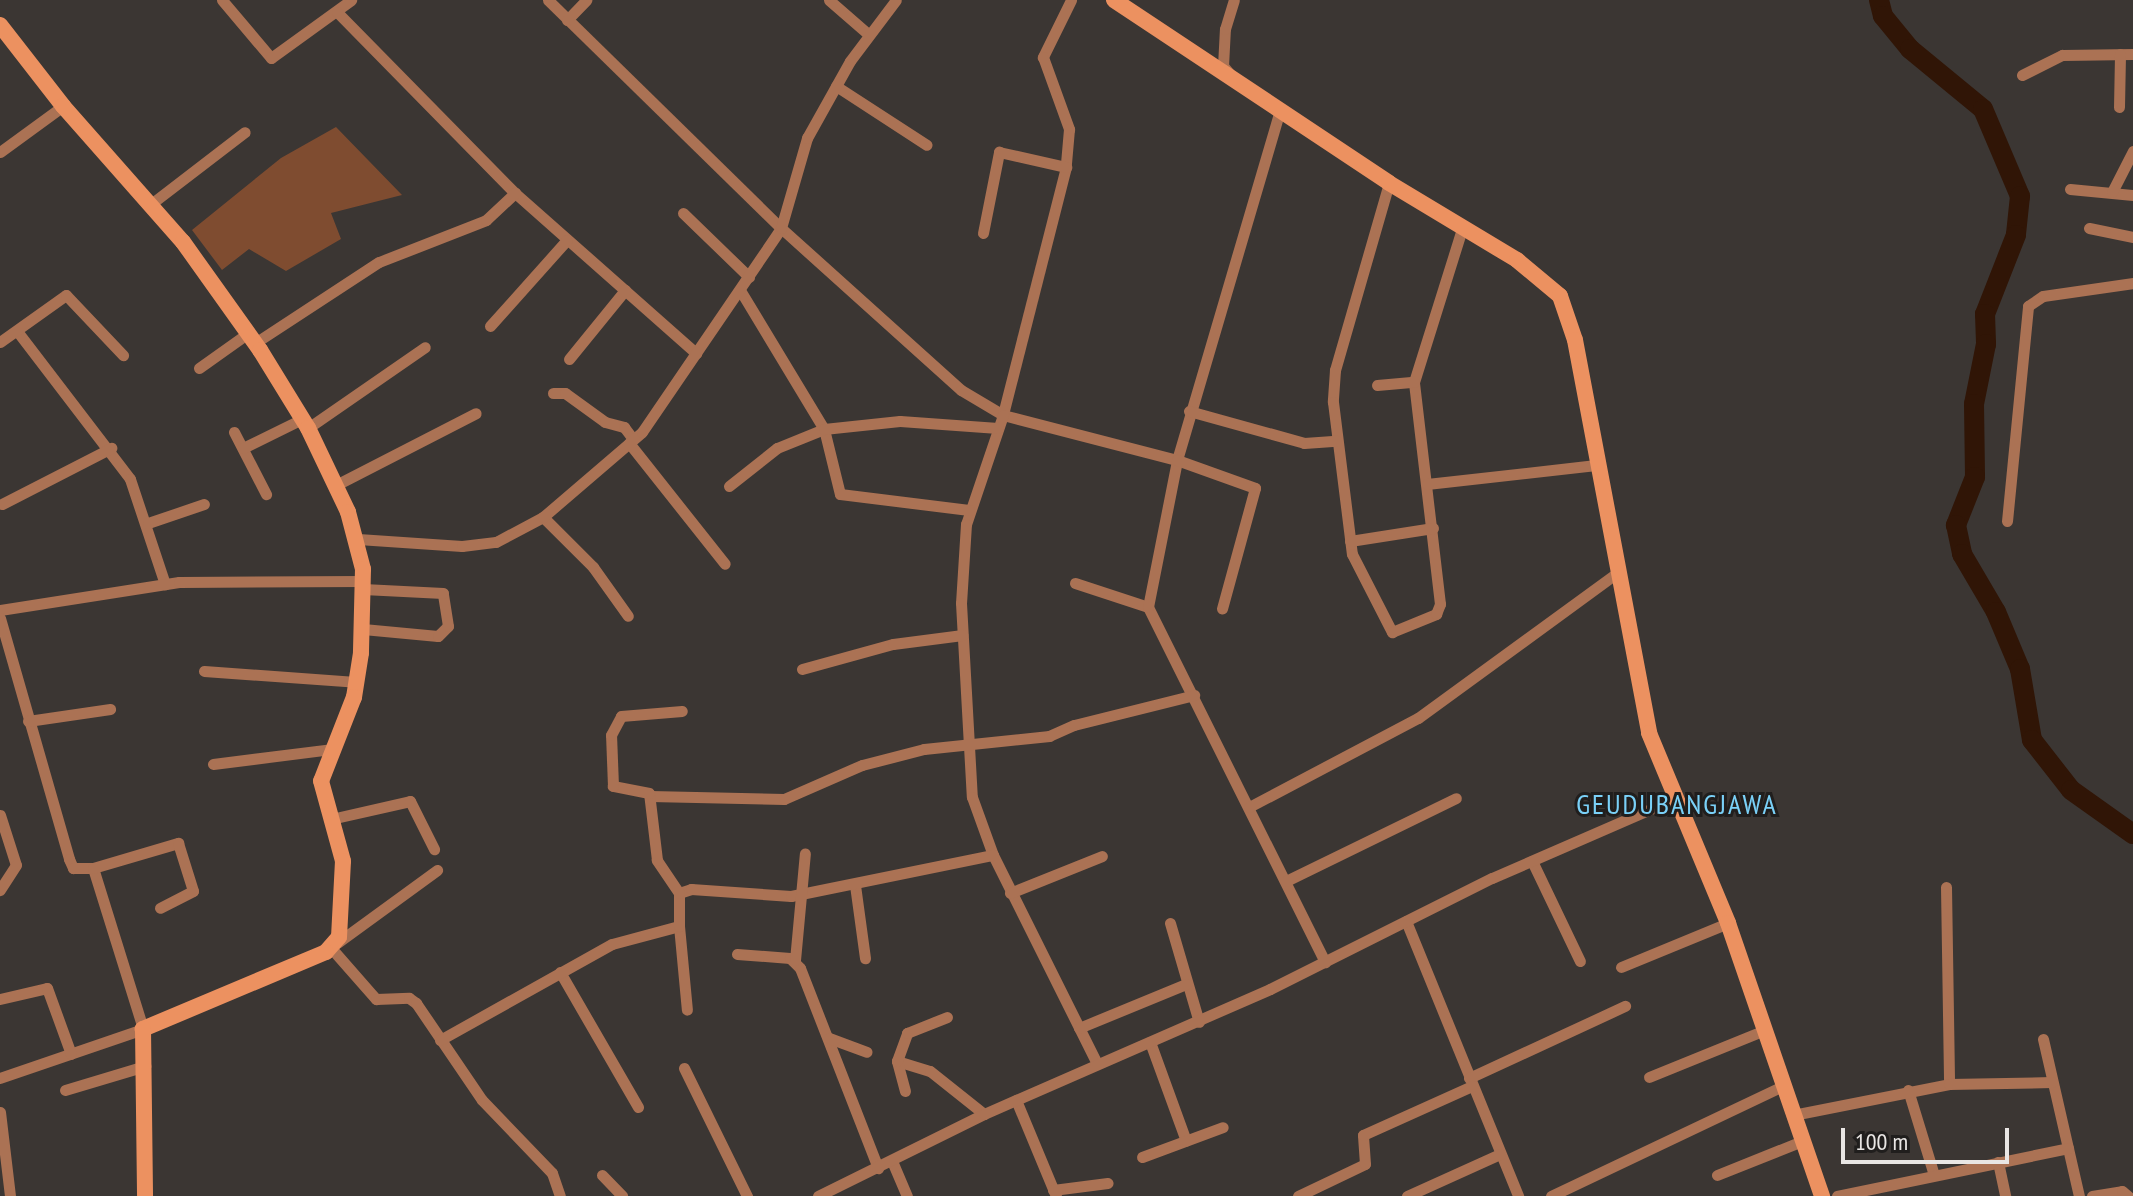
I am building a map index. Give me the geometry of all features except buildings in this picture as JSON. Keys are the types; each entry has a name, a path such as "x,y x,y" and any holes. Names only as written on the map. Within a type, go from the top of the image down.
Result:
{"street":[{"path":"222,0 267,57 285,52 351,0"},
{"path":"548,0 781,228 914,353 961,390 1003,415 1177,460 1255,488 1222,609"},
{"path":"567,20 586,0"},
{"path":"829,0 868,34"},
{"path":"358,539 482,545 543,517 631,441 696,353 781,228 793,173 836,86 868,34 896,0"},
{"path":"1071,0 1043,57 1069,129 1066,167 1003,415 969,510 962,635 972,797 1010,893 1097,1064"},
{"path":"1114,0 1389,183 1517,260 1560,296 1575,340 1638,693 1674,799 1728,923 1822,1196"},
{"path":"1234,0 1225,29 1223,66 1239,84"},
{"path":"337,12 515,193 696,353"},
{"path":"0,25 63,106 151,204 252,338 305,424 336,485 358,539 363,585 363,629 356,682 321,781 343,861 334,946 376,999 413,1000 482,1100 552,1173 560,1196"},
{"path":"2119,107 2120,54"},
{"path":"2022,75 2062,55 2133,54"},
{"path":"836,86 927,145"},
{"path":"0,152 63,106"},
{"path":"1280,111 1189,411 1148,607 1325,962"},
{"path":"151,204 245,132"},
{"path":"2112,192 2133,151"},
{"path":"983,233 999,152 1066,167"},
{"path":"1389,183 1335,370 1336,441 1350,541 1357,567 1392,632 1439,610 1433,528 1414,382 1463,226"},
{"path":"2070,189 2133,195"},
{"path":"199,368 379,262 486,220 515,193"},
{"path":"683,213 749,277"},
{"path":"2089,228 2133,237"},
{"path":"490,326 567,240"},
{"path":"2007,521 2028,306 2043,296 2133,283"},
{"path":"569,359 625,290"},
{"path":"740,290 824,429 840,494 969,510"},
{"path":"0,342 66,295 123,355"},
{"path":"17,331 111,448 148,523 165,584"},
{"path":"243,448 305,424 425,347"},
{"path":"1377,385 1414,382"},
{"path":"553,393 565,393 605,422 624,427 631,441 725,564"},
{"path":"1189,411 1304,443 1336,441"},
{"path":"336,485 476,413"},
{"path":"729,486 777,448 824,429 900,421 998,428"},
{"path":"234,432 266,494"},
{"path":"2,504 111,448"},
{"path":"1427,484 1596,465"},
{"path":"148,523 204,504"},
{"path":"543,517 593,567 628,616"},
{"path":"1350,541 1433,528"},
{"path":"1249,807 1418,718 1618,572"},
{"path":"1075,583 1148,607"},
{"path":"0,610 165,584 363,585 443,593 448,626 438,636 363,629"},
{"path":"0,618 71,865 93,868 178,843 193,891 160,908"},
{"path":"802,669 893,644 962,635"},
{"path":"204,671 356,682"},
{"path":"650,796 784,799 862,765 967,742 1049,736 1074,725 1194,695"},
{"path":"28,721 110,709"},
{"path":"682,711 621,716 611,726 613,786 646,790 650,796 659,867 679,893 687,1010"},
{"path":"213,764 331,749"},
{"path":"1286,881 1456,798"},
{"path":"818,1196 984,1114 1199,1022 1532,861 1674,799"},
{"path":"331,819 410,801 434,849"},
{"path":"0,815 16,865 0,890"},
{"path":"805,853 804,895 795,960 829,1038 878,1168"},
{"path":"679,893 691,889 804,895 993,855"},
{"path":"1010,893 1102,856"},
{"path":"1532,861 1580,961"},
{"path":"93,868 143,1029 145,1196"},
{"path":"0,1078 143,1029 334,946 437,870"},
{"path":"855,885 865,958"},
{"path":"1946,887 1949,1084"},
{"path":"1406,921 1518,1196"},
{"path":"1170,923 1199,1022"},
{"path":"1621,967 1728,923"},
{"path":"440,1040 612,944 679,926"},
{"path":"737,954 795,960"},
{"path":"560,972 638,1107"},
{"path":"1079,1028 1186,984"},
{"path":"0,999 47,988 71,1054"},
{"path":"1298,1196 1365,1164 1361,1141 1368,1132 1625,1006"},
{"path":"905,1091 897,1061 911,1029 947,1017"},
{"path":"1649,1077 1765,1030"},
{"path":"829,1038 867,1052"},
{"path":"2043,1039 2079,1196"},
{"path":"1150,1042 1186,1141"},
{"path":"897,1061 928,1070 984,1114"},
{"path":"65,1090 145,1066"},
{"path":"684,1068 747,1196"},
{"path":"1793,1115 1949,1084 2052,1082"},
{"path":"1551,1196 1783,1086"},
{"path":"1908,1090 1934,1175"},
{"path":"1016,1100 1054,1193 1108,1183"},
{"path":"0,1112 10,1196"},
{"path":"1142,1157 1223,1127"},
{"path":"1717,1175 1802,1141"},
{"path":"1837,1196 1894,1190 1934,1175 2068,1148"},
{"path":"1407,1196 1500,1154"},
{"path":"892,1161 907,1196"},
{"path":"1998,1162 2005,1196"},
{"path":"602,1175 622,1196"},
{"path":"2092,1196 2122,1191 2128,1196"}],"shaded area":[{"path":"336,127 402,195 331,213 341,239 286,271 249,249 222,270 192,230 281,158"}],"waterway":[{"path":"1879,0 1883,16 1910,49 1983,109 2020,196 2016,235 1985,314 1986,344 1974,404 1975,477 1956,525 1962,554 1996,612 2020,669 2032,740 2071,790 2133,834"}],"district":[{"name":"GEUDUBANGJAWA","path":"1677,804"}]}
